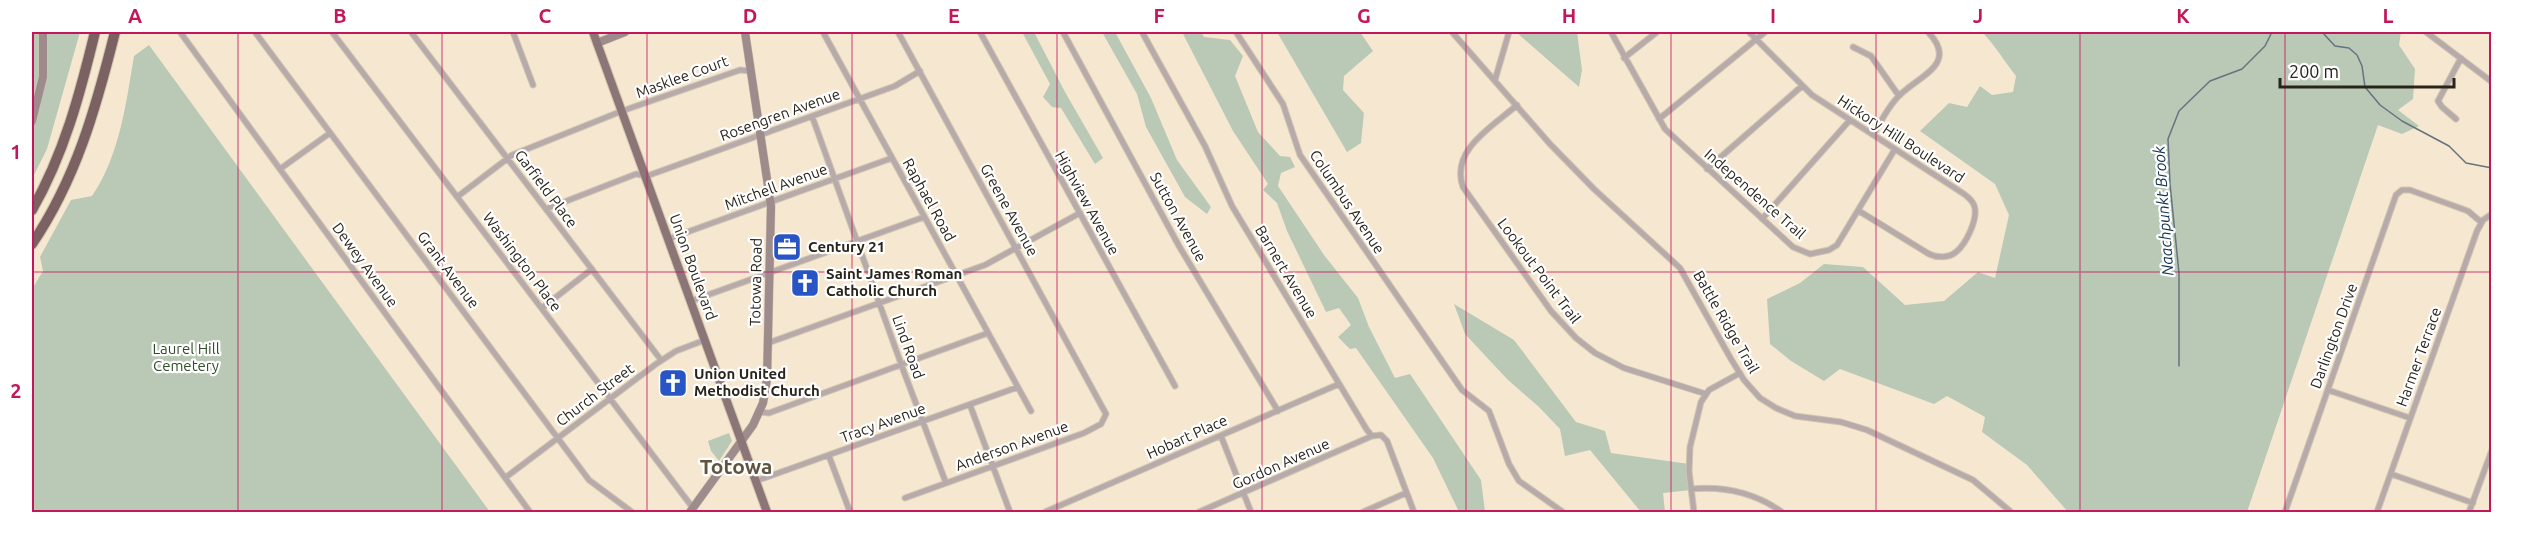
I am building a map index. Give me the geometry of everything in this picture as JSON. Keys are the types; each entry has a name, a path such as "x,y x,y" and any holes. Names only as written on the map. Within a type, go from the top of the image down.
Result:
{"highway":[{"path":"32,210 51,175 66,137 95,32"},
{"path":"32,244 62,195 79,156 93,116 115,32"}],"main road":[{"path":"32,121 43,77 43,32"},
{"name":"Union Boulevard","path":"592,32 768,513"},
{"path":"597,43 625,32"},
{"name":"Totowa Road","path":"692,510 753,425 765,394 770,272 770,202 745,32"}],"street":[{"name":"Dewey Avenue","path":"180,32 530,513"},
{"name":"Grant Avenue","path":"255,32 593,485 632,513"},
{"name":"Washington Place","path":"332,32 610,398 692,510"},
{"name":"Garfield Place","path":"411,32 661,360"},
{"path":"513,32 533,85"},
{"name":"Raphael Road","path":"823,32 1031,411"},
{"name":"Greene Avenue","path":"898,32 1100,400"},
{"name":"Highview Avenue","path":"980,32 1175,386"},
{"name":"Sutton Avenue","path":"1063,32 1179,246 1278,411"},
{"name":"Barnert Avenue","path":"1142,32 1205,146 1232,206 1372,436 1384,437 1414,513"},
{"name":"Columbus Avenue","path":"1236,32 1287,111 1300,155 1453,377 1489,411 1509,464 1519,481 1563,513"},
{"name":"Battle Ridge Trail","path":"1452,32 1550,144 1594,189 1680,268 1740,373 1760,398 1795,416 1841,422 1867,430 1973,480 2011,513"},
{"path":"1495,81 1509,32"},
{"name":"Independence Trail","path":"1611,32 1659,119 1672,136 1793,247 1810,254 1829,250 1837,245 1895,149"},
{"path":"1624,58 1657,32"},
{"name":"Hickory Hill Boulevard","path":"1749,32 1802,86 1964,194 1974,204 1974,224 1955,253 1945,257 1934,256 1859,211"},
{"path":"1659,119 1765,32"},
{"path":"1873,135 1899,96 1935,67 1939,51 1938,44 1928,32"},
{"path":"2426,32 2492,82"},
{"path":"1852,47 1871,56 1899,96"},
{"path":"2456,119 2438,101 2461,58"},
{"name":"Masklee Court","path":"457,196 508,159 622,111 740,70 751,71"},
{"name":"Rosengren Avenue","path":"546,209 636,174 645,175 860,99 895,86 920,71"},
{"path":"1707,169 1802,86"},
{"name":"Lookout Point Trail","path":"1516,105 1464,154 1459,173 1467,193 1551,311 1576,338 1595,352 1624,368 1706,394"},
{"name":"Lind Road","path":"812,116 946,483"},
{"path":"1762,219 1850,120"},
{"path":"280,169 330,133"},
{"name":"Mitchell Avenue","path":"668,239 892,158"},
{"name":"Darlington Drive","path":"2285,513 2396,195 2406,189 2422,194 2468,211 2481,222"},
{"path":"768,343 986,265 1080,213"},
{"path":"2481,222 2492,214"},
{"path":"691,301 924,217"},
{"name":"Harmer Terrace","path":"2377,513 2481,222"},
{"path":"542,308 592,269"},
{"path":"759,412 769,413 988,333"},
{"name":"Church Street","path":"505,478 661,360 705,339"},
{"path":"1694,513 1690,447 1694,424 1706,394 1740,373"},
{"name":"Hobart Place","path":"1045,513 1339,384"},
{"name":"Tracy Avenue","path":"756,481 1018,387"},
{"path":"2328,390 2410,418"},
{"name":"Anderson Avenue","path":"905,498 1095,428 1104,420 1106,414 1100,400"},
{"path":"969,405 1010,513"},
{"path":"1221,436 1251,513"},
{"name":"Gordon Avenue","path":"1199,513 1372,436"},
{"path":"2469,513 2492,450"},
{"path":"829,456 850,513"},
{"path":"2391,474 2473,503"},
{"path":"1691,489 1711,487 1730,490 1764,501 1782,513"},
{"path":"1363,513 1406,493"}],"green space":[{"path":"32,32 80,32 47,149 32,179"},
{"path":"1022,32 1034,32 1103,158 1095,164 1061,108 1052,107 1043,97 1050,84"},
{"path":"1102,32 1115,32 1151,98 1177,160 1211,207 1207,214 1185,197 1146,127 1137,94"},
{"path":"1182,32 1201,32 1204,37 1230,40 1243,56 1235,76 1258,132 1280,156 1290,157 1295,167 1281,173 1278,186 1324,255 1358,298 1369,327 1395,378 1410,374 1481,480 1485,512 1459,512 1433,458 1356,348 1350,349 1338,337 1351,325 1339,308 1326,312 1287,231 1277,203 1263,190 1268,184 1233,131"},
{"path":"1277,32 1360,32 1373,51 1344,76 1343,90 1364,113 1361,143 1347,152"},
{"path":"1516,32 1577,32 1582,70 1579,87"},
{"path":"1982,32 2401,32 2399,45 2415,69 2413,99 2398,110 2419,126 2402,134 2378,125 2247,512 2068,512 2027,465 1982,432 1985,417 1947,396 1934,404 1840,369 1824,381 1791,361 1770,344 1767,299 1800,283 1824,264 1863,267 1905,305 1944,301 1978,272 1995,278 2009,215 1995,184 1920,131 1949,103 1967,107 1980,86 1992,95 2013,92 2016,76"},
{"name":"Laurel Hill Cemetery","path":"149,45 490,512 32,512 32,289 43,271 40,257 71,200 92,196 102,180 120,128 134,56"},
{"path":"1454,304 1514,340 1576,422 1605,431 1611,453 1689,464 1691,490 1663,493 1665,512 1641,512 1590,450 1565,456 1560,429 1507,379 1465,334"},
{"path":"729,433 732,441 719,461 711,451 708,441"}],"waterway":[{"name":"Naachpunkt Brook","path":"2179,366 2179,273 2168,139 2179,111 2210,81 2242,69 2265,46 2272,32"},
{"name":"Naachpunkt Brook","path":"2322,32 2335,46 2349,48 2357,55 2362,66 2365,87 2380,105 2402,121 2449,146 2466,163 2492,168"}],"place":[{"name":"Century 21","path":"787,247"},
{"name":"Saint James Roman Catholic Church","path":"805,283"},
{"name":"Union United Methodist Church","path":"673,383"}],"district":[{"name":"Totowa","path":"736,467"}]}
